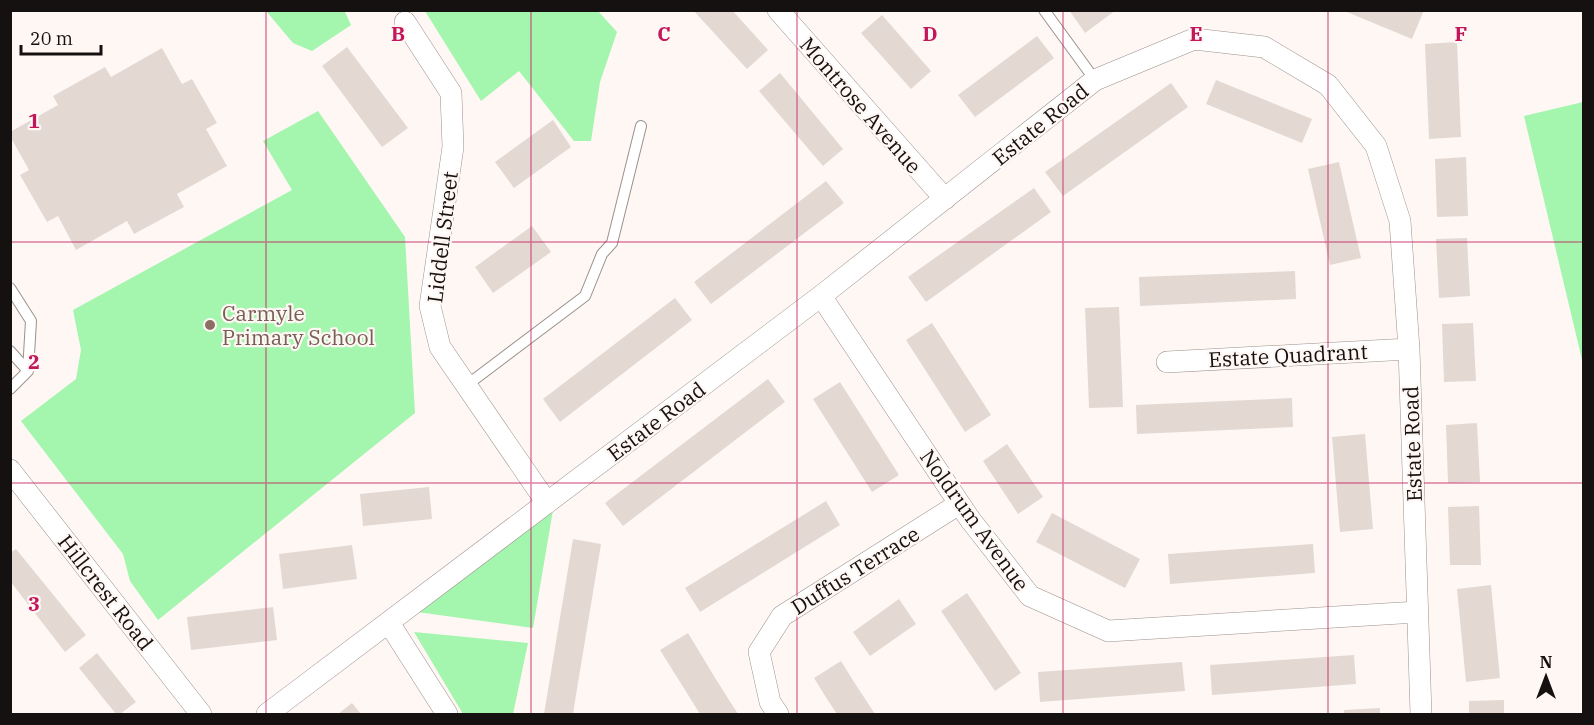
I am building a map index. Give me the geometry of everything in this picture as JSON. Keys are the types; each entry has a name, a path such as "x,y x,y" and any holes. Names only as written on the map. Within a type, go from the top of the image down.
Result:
{"street":[{"name":"Montrose Avenue","path":"778,10 945,200"},
{"name":"Liddell Street","path":"405,22 451,93 453,147 430,306 440,347 547,503"},
{"name":"Estate Road","path":"267,714 821,296 1095,80 1194,39 1264,47 1328,85 1376,146 1400,221 1409,349 1421,714"},
{"name":"Noldrum Avenue","path":"821,296 959,504 1030,596 1108,631 1417,612"},
{"name":"Estate Quadrant","path":"1167,362 1409,349"},
{"name":"Hillcrest Road","path":"10,470 201,714"},
{"name":"Duffus Terrace","path":"778,714 770,702 759,652 782,616 959,504"},
{"path":"389,623 447,714"}],"lane":[{"path":"1044,10 1095,80"},
{"path":"467,385 585,296 602,254 612,243 641,126"},
{"path":"10,288 31,321 28,371 10,389"},
{"path":"10,351 28,371"}],"green space":[{"path":"266,11 347,11 345,12 351,25 312,51 293,43"},
{"path":"425,11 598,11 617,32 600,82 591,141 574,141 519,71 481,101"},
{"path":"1584,102 1583,364 1524,116"},
{"path":"318,111 405,237 415,413 158,620 130,581 123,554 21,421 76,379 81,350 73,310 292,190 263,141"},
{"path":"553,510 533,628 417,612"},
{"path":"414,632 528,643 513,714 463,714"}],"building":[{"path":"693,10 732,10 768,50 747,69"},
{"path":"1069,10 1116,10 1085,33"},
{"path":"1342,10 1424,10 1412,39"},
{"path":"882,15 931,71 911,89 861,33"},
{"path":"1037,36 1054,58 975,117 958,95"},
{"path":"1457,42 1461,137 1429,139 1425,44"},
{"path":"347,47 408,128 382,147 322,66"},
{"path":"162,48 182,84 192,79 217,123 206,129 227,166 177,194 184,207 134,234 127,221 76,250 58,216 47,222 20,175 29,170 10,132 58,105 53,96 105,67 111,77"},
{"path":"780,73 843,149 823,166 759,91"},
{"path":"1216,80 1312,119 1302,143 1206,104"},
{"path":"1171,83 1188,107 1063,196 1045,172"},
{"path":"553,120 571,147 514,188 495,162"},
{"path":"1466,157 1468,216 1437,217 1435,159"},
{"path":"1339,162 1361,258 1330,265 1308,169"},
{"path":"826,181 844,203 711,304 694,282"},
{"path":"1034,188 1051,212 926,302 908,277"},
{"path":"532,226 551,252 493,293 475,267"},
{"path":"1467,238 1470,296 1439,298 1436,239"},
{"path":"1295,271 1296,299 1140,306 1139,277"},
{"path":"675,298 692,320 560,422 543,399"},
{"path":"1119,307 1123,407 1089,408 1085,308"},
{"path":"932,323 991,415 965,432 906,340"},
{"path":"1473,323 1476,381 1444,382 1442,324"},
{"path":"768,379 785,402 623,526 605,503"},
{"path":"840,382 899,475 872,492 813,399"},
{"path":"1292,398 1293,427 1137,434 1136,405"},
{"path":"1477,423 1480,482 1448,483 1446,425"},
{"path":"1365,434 1373,529 1340,532 1332,437"},
{"path":"1007,444 1043,497 1018,514 983,461"},
{"path":"429,487 432,519 363,526 360,494"},
{"path":"826,501 840,525 700,612 685,588"},
{"path":"1479,506 1481,565 1450,565 1448,507"},
{"path":"1052,513 1140,559 1125,588 1036,542"},
{"path":"573,539 601,544 573,714 544,714"},
{"path":"1313,544 1315,573 1170,584 1168,554"},
{"path":"352,545 357,579 283,589 279,554"},
{"path":"16,549 86,635 65,652 10,581 10,553"},
{"path":"1491,585 1500,678 1466,682 1457,589"},
{"path":"967,593 1021,673 995,691 941,611"},
{"path":"899,599 916,624 870,656 853,632"},
{"path":"273,607 277,640 191,650 187,617"},
{"path":"688,633 738,714 700,714 660,650"},
{"path":"97,653 136,702 120,714 116,714 79,668"},
{"path":"1354,655 1356,684 1212,695 1210,665"},
{"path":"841,661 875,714 837,714 827,699 814,678"},
{"path":"1182,662 1185,691 1040,702 1038,672"},
{"path":"1504,700 1504,714 1469,714 1469,701"},
{"path":"352,703 361,714 338,714"},
{"path":"1380,708 1380,714 1344,714 1344,710"}],"place":[{"name":"Carmyle Primary School","path":"210,325"}]}
